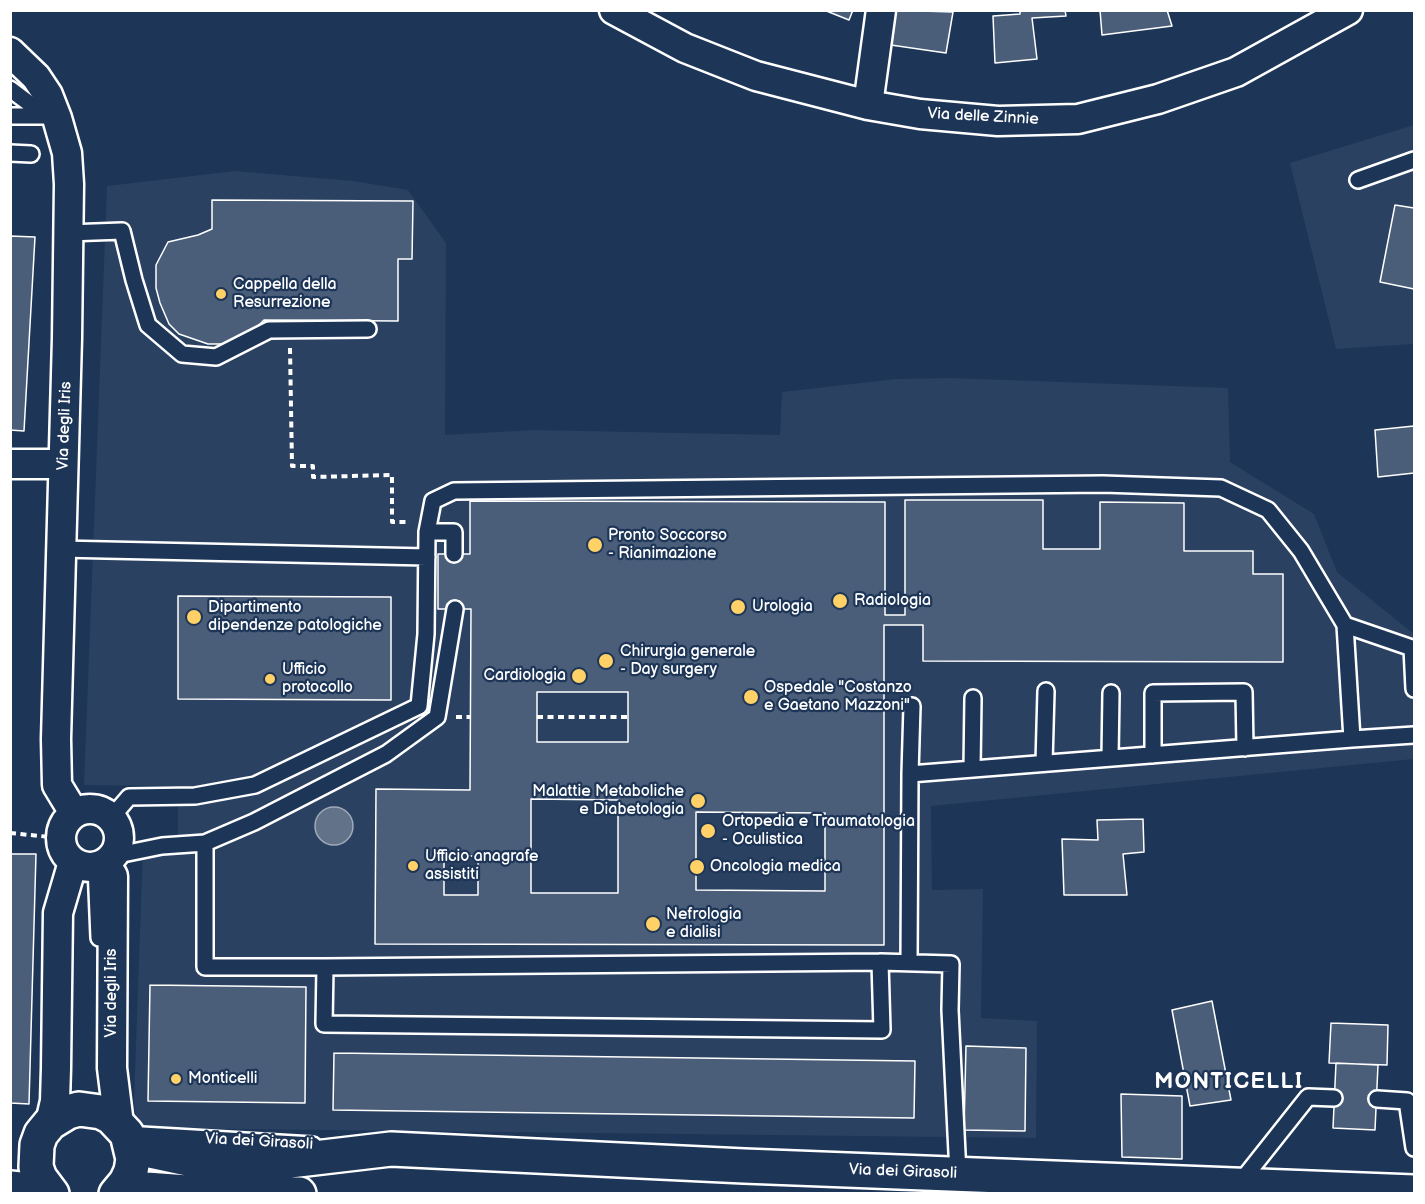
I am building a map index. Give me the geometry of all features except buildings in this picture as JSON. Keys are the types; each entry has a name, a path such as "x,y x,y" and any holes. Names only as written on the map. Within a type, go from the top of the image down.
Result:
{"main road":[{"name":"Via dei Girasoli","path":"34,1134 68,1112 79,1109 188,1158 280,1162 391,1149 1414,1192"},
{"path":"117,1193 131,1171 120,1129"},
{"path":"33,1185 34,1134"},
{"path":"117,1193 146,1189 299,1194"}],"street":[{"name":"Via delle Zinnie","path":"614,10 686,48 756,76 868,105 920,114 999,121 1078,119 1158,99 1236,72 1348,10"},
{"path":"868,105 880,10"},
{"name":"Via degli Iris","path":"10,52 36,77 48,95 52,117 67,153 69,184 56,727 57,785 74,813 66,820 62,829 89,857 113,876 112,1068 120,1129"},
{"path":"10,464 63,464"},
{"path":"74,813 93,809 100,810 111,818"},
{"name":"Via degli Iris","path":"34,1134 55,1101 58,913 89,857 119,843 115,824 111,818"}],"lane":[{"path":"10,90 52,117"},
{"path":"10,116 52,117"},
{"path":"10,153 31,154"},
{"path":"1358,180 1414,160"},
{"path":"68,233 122,231 148,325 182,354 216,357 269,330 368,329"},
{"path":"419,706 426,634 428,527 433,501 454,491 1103,483 1221,488 1268,510 1301,551 1345,625 1352,739"},
{"path":"428,527 454,532 454,554"},
{"path":"60,549 427,557"},
{"path":"89,857 162,846 205,843 254,822 386,754 437,717 454,609"},
{"path":"1345,625 1412,648 1414,688"},
{"path":"1044,764 1046,691"},
{"path":"1154,755 1153,693 1244,692 1245,748"},
{"path":"1110,693 1110,758"},
{"path":"972,769 973,698"},
{"path":"419,706 437,717"},
{"path":"111,818 129,797 195,796 255,785 419,706"},
{"path":"909,963 912,706"},
{"path":"910,774 1414,735"},
{"path":"205,843 205,967 880,962 951,964 950,1011 958,1174"},
{"path":"325,967 324,1024 882,1030 880,962"},
{"path":"1238,1185 1308,1097 1334,1098"},
{"path":"1377,1099 1407,1101 1414,1148"}],"path":[{"path":"290,330 292,466 313,466 313,477 392,476 392,522 428,527"},
{"path":"537,717 628,717"},
{"path":"10,832 89,857"}],"shaded area":[{"path":"1414,125 1414,344 1336,349 1290,163"},
{"name":"Ospedale \"Costanzo e Gaetano Mazzoni\"","path":"235,171 353,181 408,190 446,243 445,435 533,430 780,435 782,392 896,379 950,378 1228,388 1230,462 1314,514 1337,572 1414,634 1414,759 931,806 932,890 983,889 981,1018 1037,1021 1036,1138 149,1128 136,1118 134,1100 143,849 178,849 178,786 84,785 107,186"},
{"path":"334,807 348,812 353,826 348,840 334,845 320,840 315,826 320,812"}],"place":[{"name":"Cappella della Resurrezione","path":"221,294"},
{"name":"Pronto Soccorso - Rianimazione","path":"595,545"},
{"name":"Radiologia","path":"840,601"},
{"name":"Urologia","path":"738,607"},
{"name":"Dipartimento dipendenze patologiche","path":"194,617"},
{"name":"Chirurgia generale - Day surgery","path":"606,661"},
{"name":"Cardiologia","path":"579,676"},
{"name":"Ufficio protocollo","path":"270,679"},
{"name":"Ospedale \"Costanzo e Gaetano Mazzoni\"","path":"751,697"},
{"name":"Malattie Metaboliche e Diabetologia","path":"698,801"},
{"name":"Ortopedia e Traumatologia - Oculistica","path":"708,831"},
{"name":"Ufficio anagrafe assistiti","path":"413,866"},
{"name":"Oncologia medica","path":"697,867"},
{"name":"Nefrologia e dialisi","path":"653,924"},
{"name":"Monticelli","path":"176,1079"}],"district":[{"name":"MONTICELLI","path":"1229,1082"}]}
